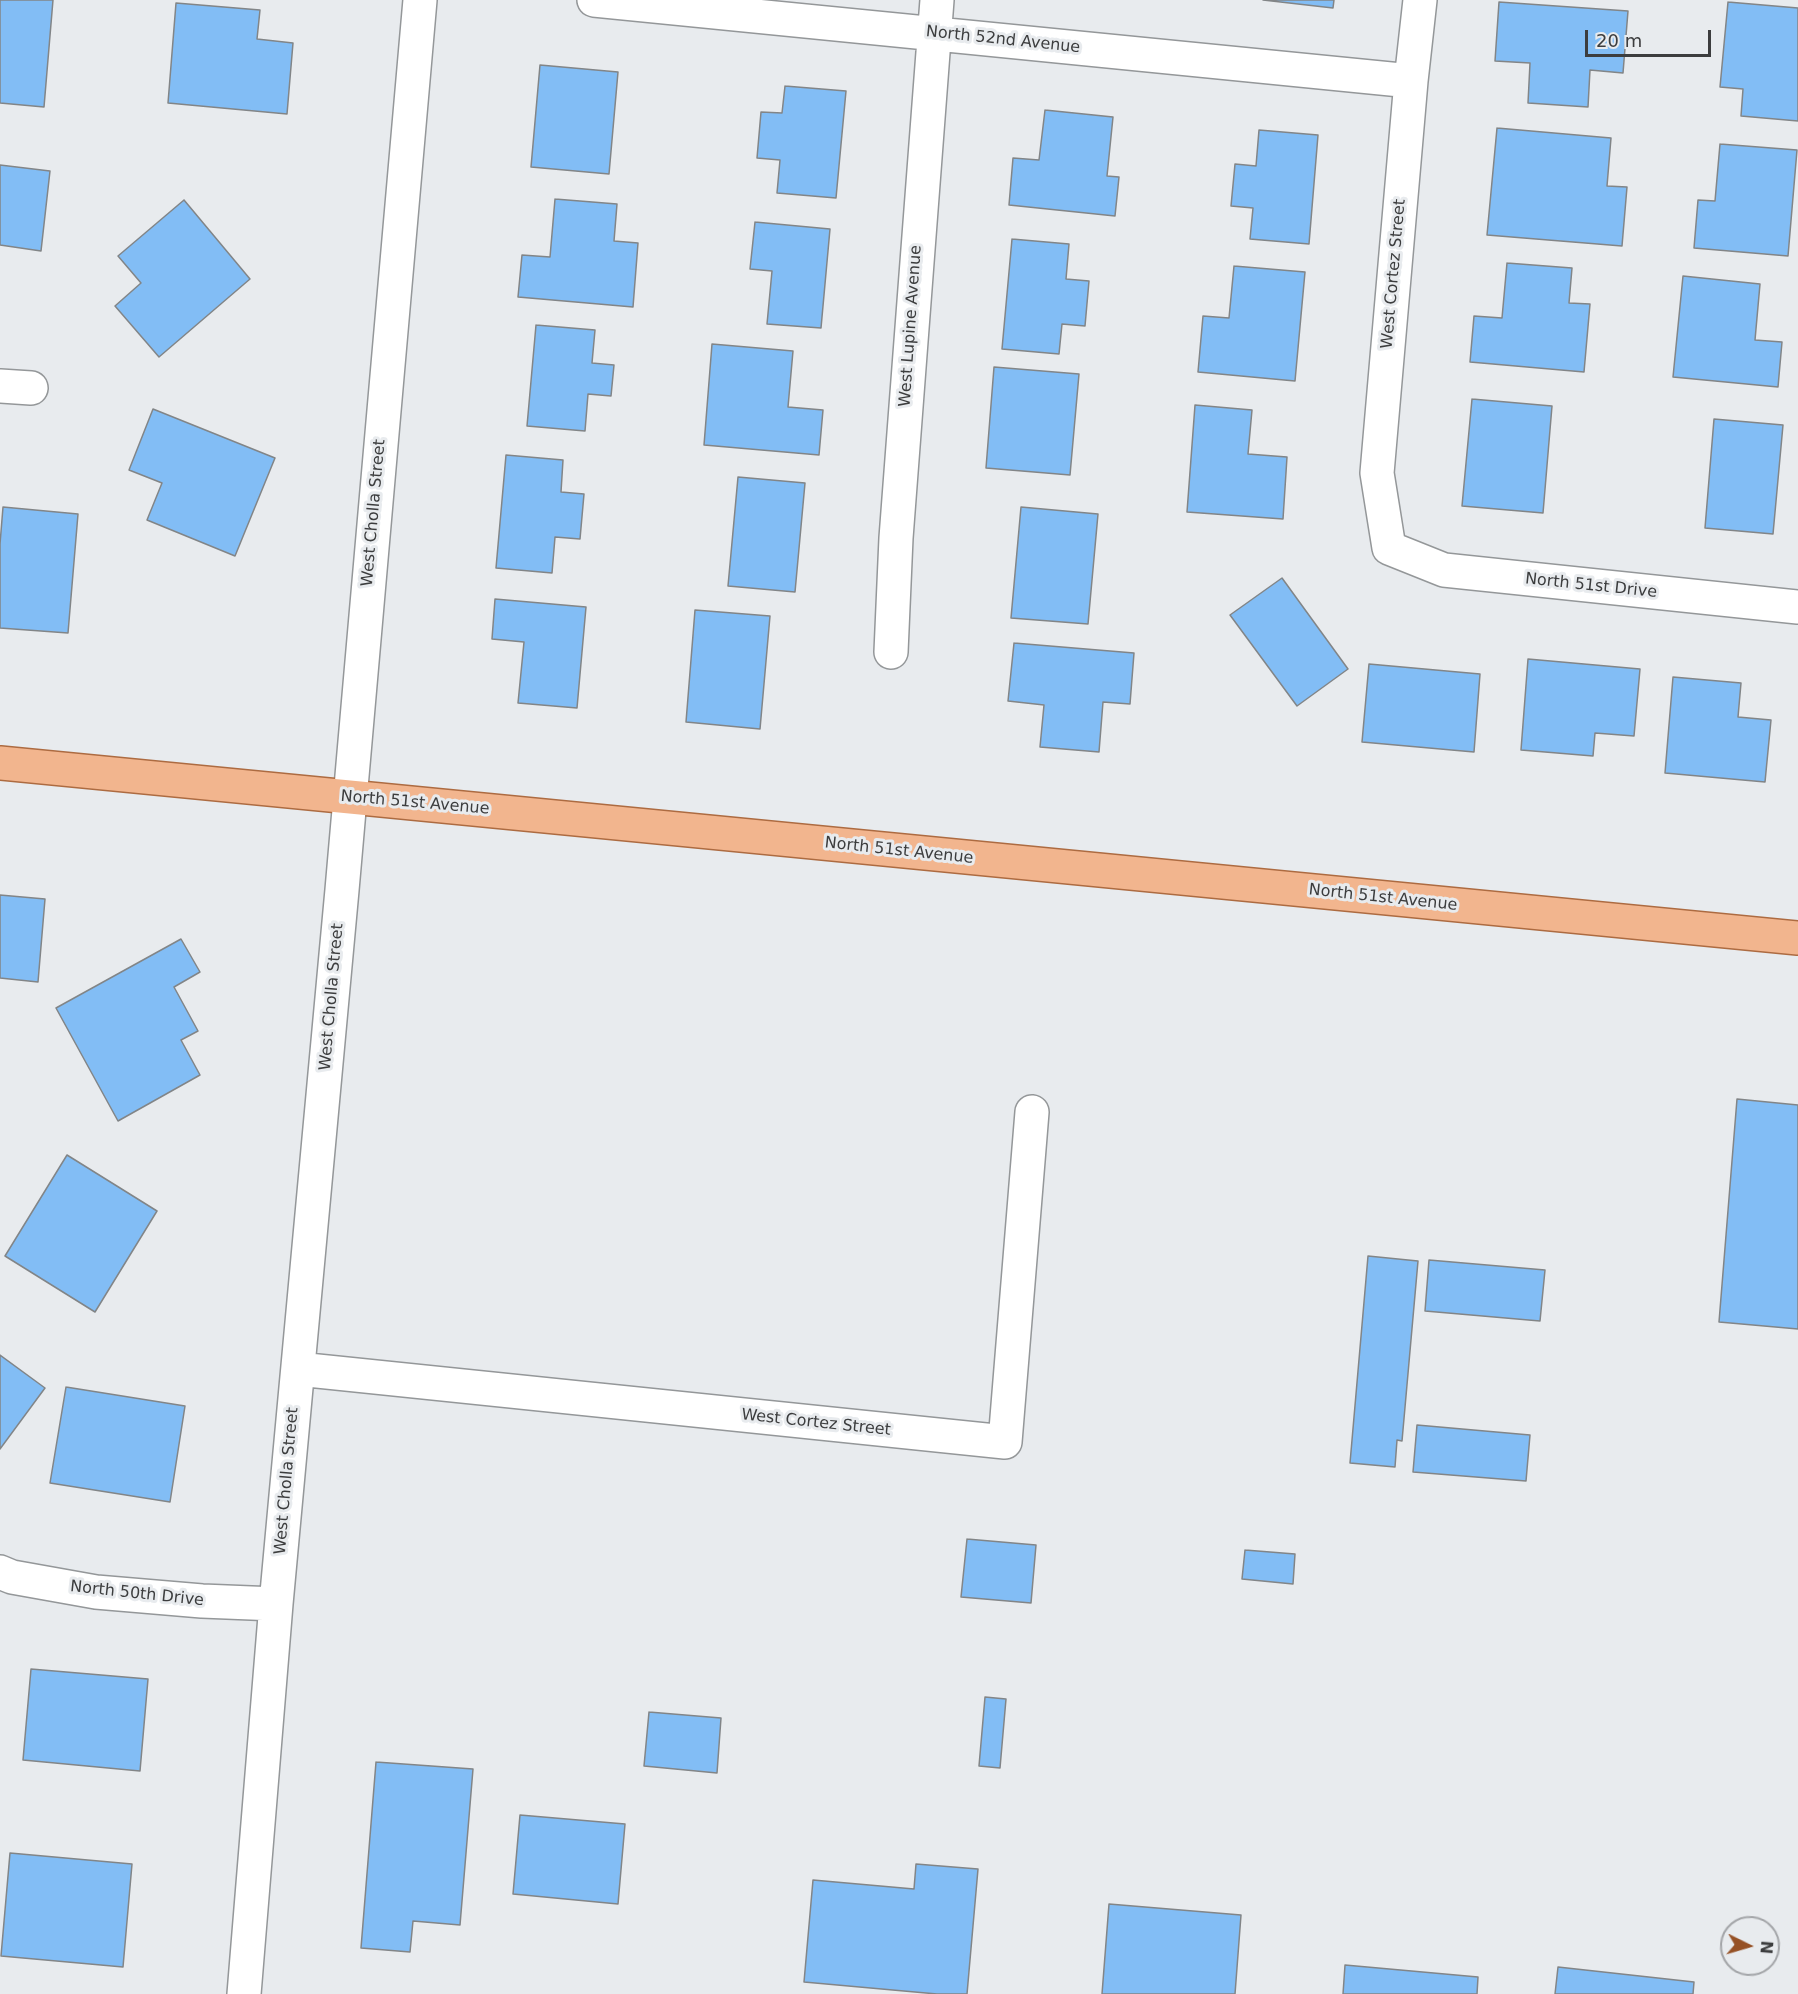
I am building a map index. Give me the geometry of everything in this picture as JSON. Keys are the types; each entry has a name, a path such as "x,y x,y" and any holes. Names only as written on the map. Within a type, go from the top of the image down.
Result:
{"main road":[{"name":"North 51st Avenue","path":"0,764 1798,938"}],"street":[{"name":"West Cholla Street","path":"244,1994 276,1604 420,0"},
{"name":"North 52nd Avenue","path":"594,0 1411,81"},
{"name":"West Lupine Avenue","path":"891,651 896,538 936,0"},
{"name":"West Cortez Street","path":"1389,548 1377,473 1420,0"},
{"name":"North 51st Drive","path":"1389,548 1444,570 1798,607"},
{"name":"West Cortez Street","path":"298,1369 1005,1442 1032,1112"},
{"name":"North 50th Drive","path":"0,1572 12,1577 96,1592 202,1601 276,1604"}],"building":[{"path":"0,0 53,0 44,107 0,103"},
{"path":"1263,0 1334,0 1333,8"},
{"path":"1499,2 1628,11 1623,73 1590,70 1588,107 1528,103 1530,63 1495,61"},
{"path":"1728,2 1798,8 1798,121 1741,116 1743,89 1720,87"},
{"path":"176,3 260,10 257,39 293,43 287,114 168,103"},
{"path":"540,65 618,72 609,174 531,167"},
{"path":"785,86 846,91 836,198 777,193 780,160 757,158 761,112 782,113"},
{"path":"1045,110 1113,117 1107,176 1119,177 1115,216 1009,205 1013,158 1039,160"},
{"path":"1497,128 1611,138 1607,186 1627,187 1622,246 1487,235"},
{"path":"1259,130 1318,135 1309,244 1250,239 1253,208 1231,206 1235,164 1256,166"},
{"path":"1720,144 1797,150 1788,256 1694,248 1698,200 1715,201"},
{"path":"0,165 50,171 41,251 0,245"},
{"path":"555,199 617,204 614,241 638,243 633,307 518,297 522,255 550,257"},
{"path":"184,200 250,279 159,357 115,306 141,283 118,256"},
{"path":"755,222 830,229 821,328 767,324 772,271 750,269"},
{"path":"1012,239 1069,244 1066,279 1089,281 1085,326 1062,324 1059,354 1002,349"},
{"path":"1507,263 1572,268 1569,303 1590,304 1584,372 1470,362 1474,316 1502,318"},
{"path":"1234,266 1305,272 1295,381 1198,372 1203,316 1229,318"},
{"path":"1683,276 1760,284 1755,340 1782,342 1778,387 1673,377"},
{"path":"536,325 595,330 592,363 614,365 611,396 588,394 585,431 527,426"},
{"path":"712,344 793,351 788,407 823,410 819,455 704,445"},
{"path":"994,367 1079,374 1070,475 986,468"},
{"path":"1472,399 1552,406 1543,513 1462,506"},
{"path":"1195,405 1252,410 1248,454 1287,457 1283,519 1187,512"},
{"path":"153,409 275,458 235,556 147,520 162,483 129,470"},
{"path":"1714,419 1783,425 1773,534 1705,528"},
{"path":"506,455 563,460 561,492 584,494 580,539 555,537 552,573 496,568"},
{"path":"738,477 805,483 795,592 728,586"},
{"path":"3,507 78,514 68,633 0,628 0,544"},
{"path":"1021,507 1098,514 1088,624 1011,618"},
{"path":"1282,578 1348,669 1297,706 1230,615"},
{"path":"495,599 586,607 577,708 518,703 524,642 492,639"},
{"path":"695,610 770,616 760,729 686,722"},
{"path":"1014,643 1134,653 1130,704 1103,702 1099,752 1040,747 1044,705 1008,701"},
{"path":"1528,659 1640,669 1634,736 1595,733 1593,756 1521,750"},
{"path":"1369,664 1480,674 1474,752 1362,742"},
{"path":"1673,677 1741,683 1738,717 1771,720 1765,782 1665,773"},
{"path":"0,895 45,899 38,982 0,978"},
{"path":"181,939 200,972 174,987 198,1031 181,1040 200,1075 118,1121 56,1008"},
{"path":"1737,1099 1798,1105 1798,1329 1719,1322"},
{"path":"67,1155 157,1211 95,1312 5,1256"},
{"path":"1368,1256 1418,1261 1402,1441 1397,1440 1395,1467 1350,1463"},
{"path":"1429,1260 1545,1270 1540,1321 1425,1311"},
{"path":"0,1355 45,1388 0,1449"},
{"path":"66,1387 185,1406 170,1502 50,1483"},
{"path":"1417,1425 1530,1435 1526,1481 1413,1472"},
{"path":"967,1539 1036,1545 1031,1603 961,1597"},
{"path":"1245,1550 1295,1554 1293,1584 1242,1579"},
{"path":"31,1669 148,1679 140,1771 23,1760"},
{"path":"985,1697 1006,1699 1000,1768 979,1766"},
{"path":"649,1712 721,1718 717,1773 644,1766"},
{"path":"376,1762 473,1769 460,1925 413,1921 410,1952 361,1948"},
{"path":"520,1815 625,1824 618,1904 513,1894"},
{"path":"10,1853 132,1864 123,1967 1,1956"},
{"path":"916,1864 978,1869 967,1994 937,1994 804,1982 813,1880 914,1889"},
{"path":"1109,1904 1241,1915 1235,1994 1102,1994"},
{"path":"1345,1965 1478,1977 1477,1994 1343,1994"},
{"path":"1558,1967 1694,1982 1693,1994 1555,1994"}]}
